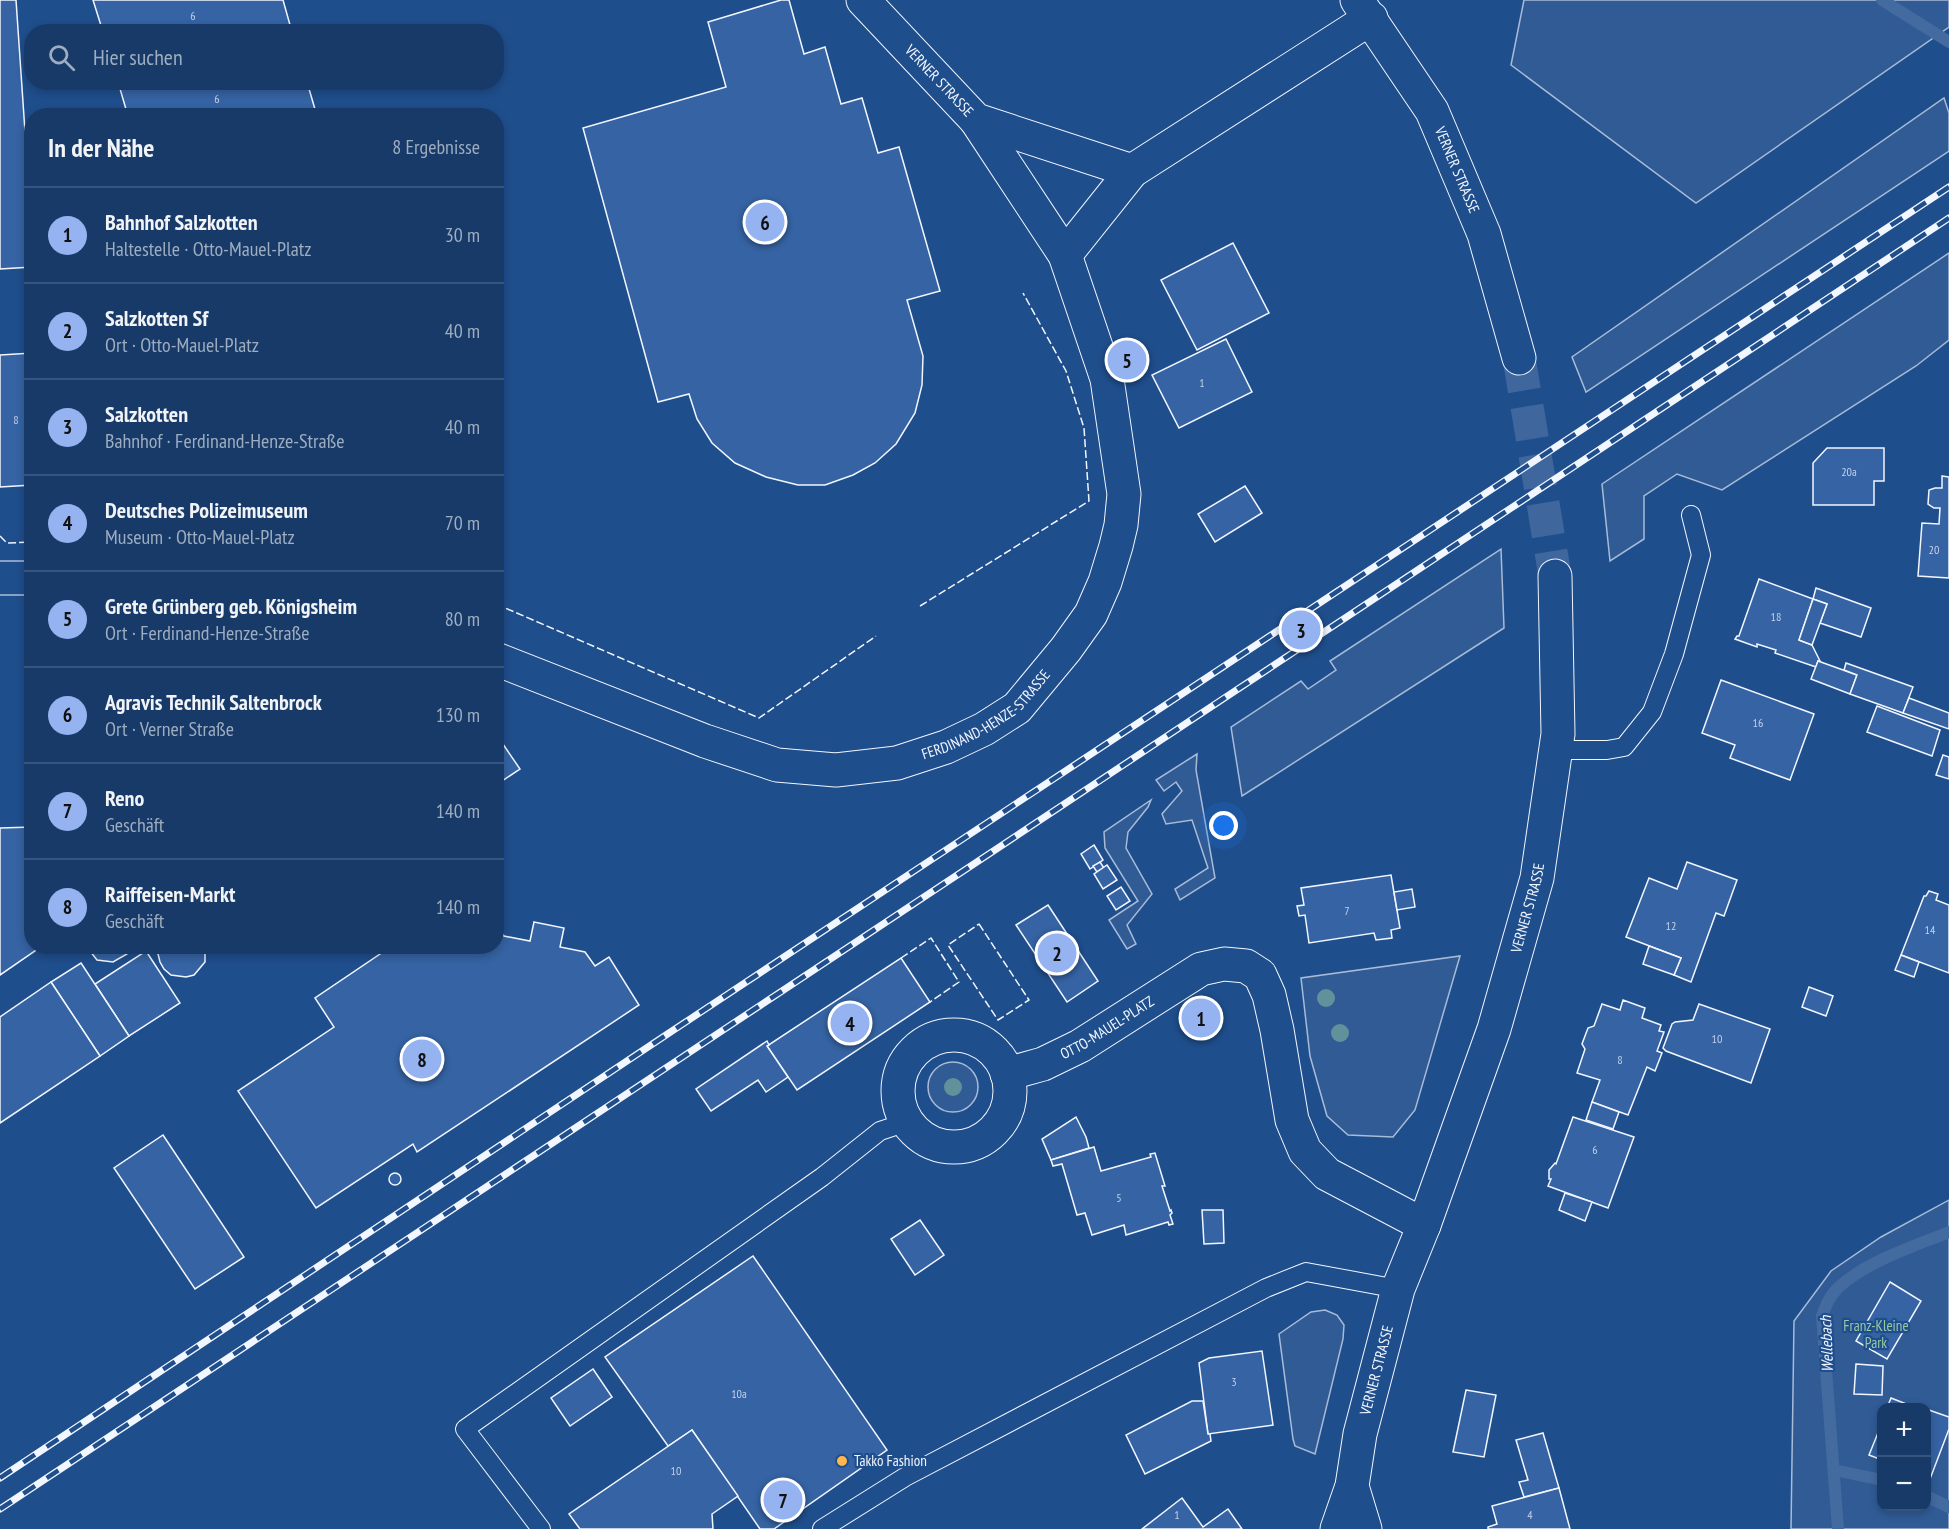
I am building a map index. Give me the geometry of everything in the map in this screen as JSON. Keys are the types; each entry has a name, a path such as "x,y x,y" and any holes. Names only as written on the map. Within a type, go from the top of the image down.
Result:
{"street":[{"name":"VERNER STRASSE","path":"863,0 976,120 1132,171"},
{"name":"VERNER STRASSE","path":"1364,9 1432,111 1484,234 1518,358"},
{"path":"1065,255 1132,171 1364,9"},
{"name":"FERDINAND-HENZE-STRASSE","path":"504,661 705,741 777,765 836,771 897,763 946,747 984,729 1017,708 1066,649 1091,614 1106,582 1121,525 1124,494 1107,379 1065,255 976,120"},
{"name":"VERNER STRASSE","path":"1337,1529 1352,1486 1360,1434 1398,1289 1424,1225 1494,1029 1534,889 1558,734 1556,576"},
{"path":"0,578 24,578"},
{"name":"OTTO-MAUEL-PLATZ","path":"1008,1074 1043,1064 1080,1046 1201,969 1224,964 1246,966 1260,975 1269,994 1292,1120 1305,1151 1327,1174 1424,1225"},
{"path":"954,1035 971,1037 987,1046 999,1058 1008,1074 1010,1091 1007,1109 999,1125 986,1137 969,1145 952,1147 934,1144 919,1135 907,1122 900,1106 897,1089 901,1072 909,1057 921,1045 936,1037 954,1035"},
{"name":"VERNER STRASSE","path":"1352,1486 1365,1529"}],"lane":[{"path":"1556,750 1607,750 1624,747 1652,712 1674,654 1701,555 1691,515"},
{"path":"542,1529 465,1429 822,1177 880,1131 907,1122"},
{"path":"822,1529 905,1477 1266,1288 1306,1272 1398,1289"}],"green space":[{"path":"1524,0 1949,0 1949,27 1696,203 1511,65"},
{"path":"1944,98 1949,113 1949,151 1586,392 1572,357"},
{"path":"1949,253 1949,340 1916,366 1722,490 1677,474 1644,496 1644,539 1610,561 1602,484"},
{"path":"1501,549 1504,628 1242,796 1231,727 1301,681 1308,689 1336,670 1330,661"},
{"path":"1197,754 1196,770 1215,878 1180,900 1175,889 1208,868 1192,820 1166,824 1162,814 1182,791 1176,782 1164,791 1156,780"},
{"path":"1151,800 1128,832 1126,848 1152,894 1127,925 1136,944 1127,949 1109,920 1138,901 1105,848 1104,832"},
{"path":"1460,956 1415,1110 1393,1137 1348,1135 1327,1116 1310,1056 1301,978"},
{"path":"953,1062 971,1069 978,1087 971,1105 953,1112 935,1105 928,1087 935,1069"},
{"name":"Franz-Kleine Park","path":"1949,1200 1949,1529 1791,1529 1794,1321 1831,1271 1881,1237"},
{"path":"1325,1310 1337,1315 1344,1325 1343,1339 1315,1454 1295,1446 1279,1334 1311,1312"}],"building":[{"path":"0,0 16,0 24,117 24,268 0,269"},
{"path":"93,0 283,0 290,24 100,24"},
{"path":"781,0 789,0 804,54 825,47 841,104 862,98 878,153 899,147 940,291 907,300 923,356 922,385 915,413 896,444 875,463 853,475 825,485 798,485 766,477 735,463 712,443 697,419 689,394 658,402 583,128 726,87 708,22"},
{"path":"120,90 309,90 315,108 126,108"},
{"path":"1233,243 1269,313 1197,350 1161,280"},
{"path":"1226,339 1252,392 1179,428 1152,375"},
{"path":"24,354 24,486 0,487 0,355"},
{"path":"1827,448 1884,448 1884,481 1874,481 1874,505 1813,505 1813,463"},
{"path":"1942,476 1949,477 1949,578 1918,576 1922,523 1939,524 1940,508 1934,508 1928,504 1929,490 1942,488"},
{"path":"1245,486 1262,513 1215,542 1198,514"},
{"path":"1759,579 1813,599 1799,640 1812,645 1820,661 1816,667 1775,653 1776,650 1757,644 1757,647 1735,639 1739,636"},
{"path":"1816,588 1871,608 1861,637 1820,623 1827,604 1813,599"},
{"path":"1813,599 1827,604 1812,645 1799,640"},
{"path":"1818,661 1857,675 1850,694 1811,679"},
{"path":"1846,663 1913,687 1903,713 1850,694 1857,675 1844,670"},
{"path":"1721,680 1814,714 1790,780 1730,758 1735,745 1702,733"},
{"path":"1909,698 1949,713 1949,729 1903,713"},
{"path":"1877,706 1940,730 1932,756 1867,732"},
{"path":"504,746 520,769 504,780"},
{"path":"1943,755 1949,757 1949,779 1936,775"},
{"path":"24,827 24,954 30,954 0,975 0,828"},
{"path":"1094,845 1103,860 1090,869 1081,854"},
{"path":"1100,862 1104,868 1097,872 1093,866"},
{"path":"1687,862 1737,880 1724,916 1716,913 1691,982 1674,975 1681,958 1626,937 1649,878 1677,889"},
{"path":"1107,865 1117,880 1103,889 1094,874"},
{"path":"1391,875 1400,928 1391,930 1392,938 1376,940 1374,933 1309,943 1305,915 1299,916 1297,906 1304,905 1301,888"},
{"path":"1121,887 1130,901 1116,910 1107,896"},
{"path":"1412,889 1415,907 1397,910 1394,892"},
{"path":"1929,891 1938,894 1936,900 1949,905 1949,973 1901,955 1924,896"},
{"path":"1048,905 1098,981 1067,1002 1016,925"},
{"path":"534,922 564,928 560,947 585,952 595,966 609,957 639,1005 417,1152 413,1144 316,1208 238,1091 334,1027 315,998 380,954 504,954 504,936 530,941"},
{"path":"1649,946 1681,958 1674,975 1643,964"},
{"path":"92,954 127,954 113,962 97,960"},
{"path":"141,954 148,954 180,1003 129,1036 95,984"},
{"path":"158,954 205,954 205,962 194,975 186,977 171,975 160,962"},
{"path":"1901,955 1919,962 1914,977 1895,970"},
{"path":"901,958 930,1002 797,1090 767,1046"},
{"path":"81,963 129,1036 100,1056 51,982"},
{"path":"51,982 100,1056 0,1123 0,1017"},
{"path":"1809,987 1833,996 1826,1016 1802,1007"},
{"path":"1623,1000 1645,1008 1642,1018 1661,1025 1659,1031 1664,1032 1657,1051 1662,1053 1655,1071 1647,1067 1628,1115 1592,1102 1600,1080 1577,1073 1585,1049 1582,1044 1588,1028 1594,1026 1602,1004 1620,1010"},
{"path":"1699,1004 1770,1029 1751,1083 1663,1048 1672,1024 1693,1020"},
{"path":"767,1041 769,1045 767,1046 788,1077 766,1092 758,1080 711,1111 696,1089"},
{"path":"1592,1102 1619,1112 1613,1129 1586,1120"},
{"path":"1076,1117 1089,1148 1051,1160 1042,1139"},
{"path":"1573,1117 1634,1137 1608,1208 1548,1186 1551,1179 1549,1179 1549,1170 1556,1164"},
{"path":"163,1135 244,1257 195,1289 114,1168"},
{"path":"1094,1147 1101,1171 1151,1157 1150,1154 1155,1153 1173,1224 1169,1225 1168,1222 1126,1235 1124,1225 1092,1235 1085,1213 1077,1215 1062,1164 1053,1166 1051,1160"},
{"path":"395,1173 401,1179 395,1185 389,1179"},
{"path":"1565,1193 1592,1202 1585,1221 1559,1210"},
{"path":"1202,1210 1223,1210 1224,1243 1204,1244"},
{"path":"920,1220 944,1255 915,1275 891,1239"},
{"path":"753,1256 887,1450 774,1529 760,1529 692,1430 668,1446 605,1357"},
{"path":"1890,1282 1921,1301 1887,1359 1856,1341"},
{"path":"1262,1351 1273,1425 1208,1434 1199,1363 1209,1358"},
{"path":"1856,1364 1883,1366 1882,1395 1854,1394"},
{"path":"593,1369 612,1397 570,1426 551,1398"},
{"path":"1466,1390 1496,1395 1484,1457 1453,1452"},
{"path":"1891,1398 1904,1403 1889,1403"},
{"path":"1192,1401 1203,1401 1211,1441 1145,1474 1126,1435"},
{"path":"1931,1411 1949,1417 1949,1429 1931,1476"},
{"path":"692,1430 738,1496 712,1514 713,1529 580,1529 569,1514"},
{"path":"1543,1433 1559,1488 1524,1497 1519,1482 1528,1480 1516,1440"},
{"path":"1877,1435 1877,1458 1869,1455"},
{"path":"1559,1488 1570,1529 1488,1529 1497,1524 1492,1506"},
{"path":"1182,1498 1203,1527 1228,1509 1242,1529 1142,1529"}],"waterway":[{"name":"Wellebach","path":"1882,0 1949,42"},
{"name":"Wellebach","path":"1838,1529 1822,1316 1836,1290 1850,1278 1891,1255 1949,1232"},
{"path":"1834,1470 1877,1479"},
{"path":"1931,1498 1949,1507"}],"tunnel":[{"path":"1519,358 1555,576"}],"railway":[{"path":"0,1478 1949,187"},
{"path":"0,1509 1949,218"}],"fence":[{"path":"920,606 1089,501 1084,428 1066,371 1023,293"},
{"path":"0,536 7,543 24,542"},
{"path":"504,607 759,718 876,636"},
{"path":"979,924 1029,1000 998,1020 948,945 979,924"},
{"path":"901,958 931,938 959,982 930,1002"}],"place":[{"name":"Agravis Technik Saltenbrock","path":"765,222"},
{"name":"Grete Grünberg geb. Königsheim","path":"1127,360"},
{"name":"Salzkotten","path":"1301,630"},
{"name":"Salzkotten Sf","path":"1057,953"},
{"name":"Bahnhof Salzkotten","path":"1201,1018"},
{"name":"Deutsches Polizeimuseum","path":"850,1023"},
{"name":"Raiffeisen-Markt","path":"422,1059"},
{"name":"Takko Fashion","path":"842,1461"},
{"name":"Reno","path":"783,1500"}]}
